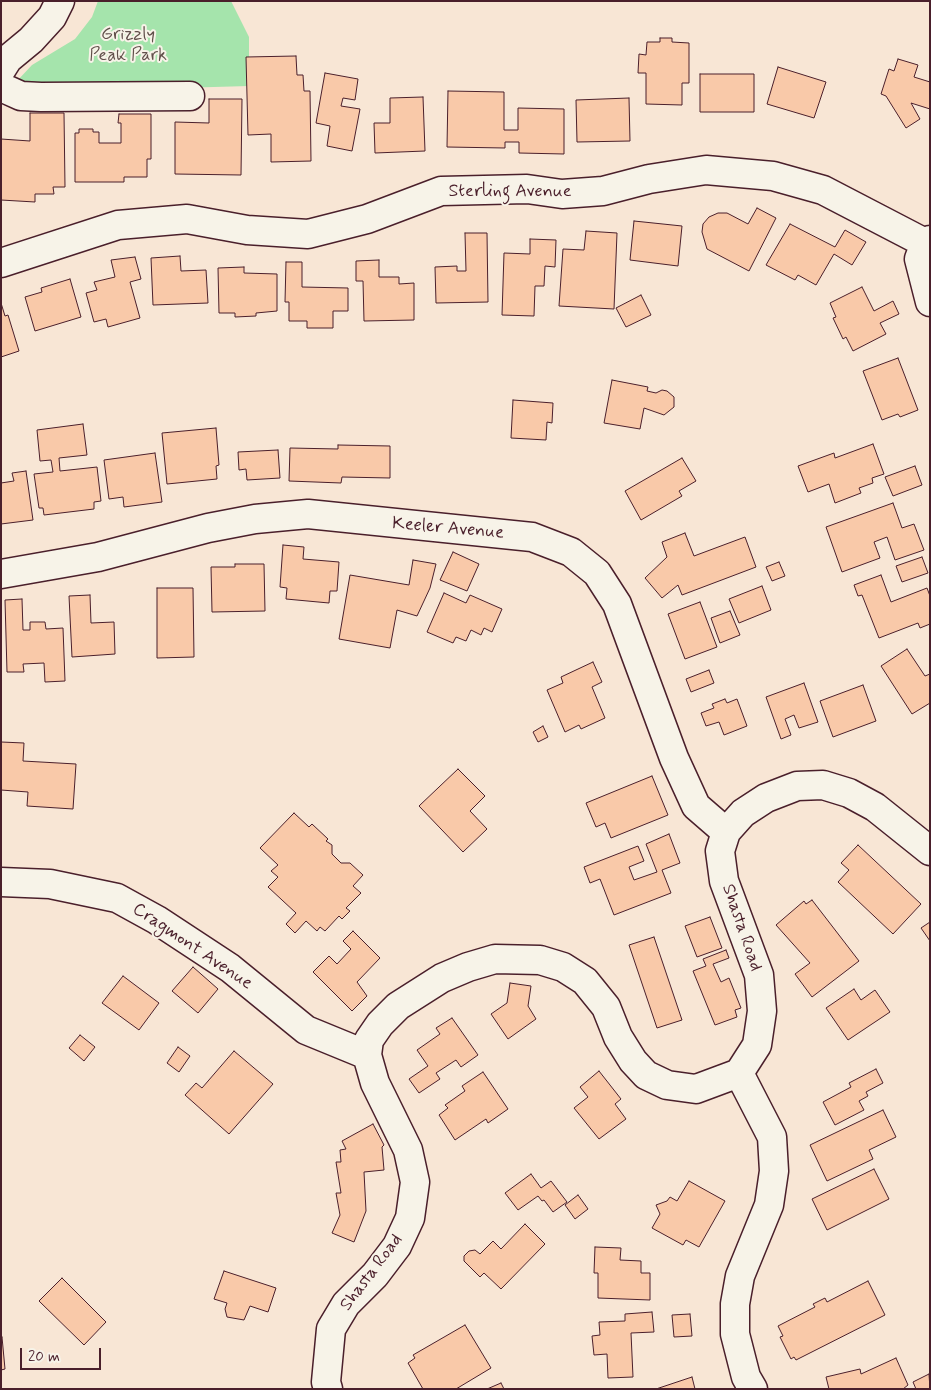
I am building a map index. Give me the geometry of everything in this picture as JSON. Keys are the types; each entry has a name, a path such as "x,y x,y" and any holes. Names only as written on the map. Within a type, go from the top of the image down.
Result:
{"street":[{"path":"1,70 8,59 31,40 52,17 60,1"},
{"path":"1,87 21,96 41,97 190,96"},
{"name":"Sterling Avenue","path":"1,263 118,226 187,219 247,230 308,234 367,219 441,191 509,189 570,194 603,191 649,179 706,170 773,176 822,190 928,241"},
{"path":"928,241 919,259 930,302"},
{"name":"Keeler Avenue","path":"1,574 98,557 208,528 256,519 308,514 532,537 571,552 598,572 617,604 674,758 696,806 726,832"},
{"name":"Shasta Road","path":"739,1073 757,1045 762,1011 759,975 724,881 720,851 726,832 743,813 766,798 797,786 823,785 850,793 875,806 930,851"},
{"name":"Cragmont Avenue","path":"1,882 50,884 117,898 157,920 230,968 306,1030 367,1055"},
{"path":"367,1055 370,1040 380,1024 398,1006 442,978 468,967 495,959 540,960 563,967 585,981 606,1007 618,1037 633,1061 646,1075 667,1085 696,1088 739,1073 772,1137 774,1171 769,1205 740,1276 735,1304 735,1334 746,1377 753,1389"},
{"name":"Shasta Road","path":"328,1389 326,1382 331,1329 346,1304 375,1275 397,1246 410,1218 415,1182 408,1150 375,1083 367,1055"}],"green space":[{"name":"Grizzly Peak Park","path":"98,1 231,1 249,37 249,86 36,92 17,81 32,65 75,39 92,17"}],"building":[{"path":"660,38 672,38 672,42 689,43 689,83 682,83 682,105 646,104 646,73 638,73 639,54 646,55 647,42 660,42"},
{"path":"296,56 297,75 303,75 304,91 310,91 311,161 271,162 271,134 248,135 246,57"},
{"path":"898,59 918,65 914,77 930,82 930,109 911,103 920,119 906,128 886,96 881,94 889,69 894,71"},
{"path":"778,67 826,82 814,118 767,104"},
{"path":"325,73 358,79 355,100 343,98 341,106 360,109 352,151 327,146 330,126 316,123"},
{"path":"700,74 754,74 754,112 700,112"},
{"path":"448,91 504,92 504,130 518,130 518,108 564,109 564,154 519,153 519,142 505,142 505,148 447,147"},
{"path":"423,97 425,151 375,153 374,123 390,123 390,98"},
{"path":"629,98 630,141 577,142 576,100"},
{"path":"209,99 242,99 241,175 175,174 175,122 209,123"},
{"path":"30,113 64,113 65,187 53,187 54,194 35,194 35,202 1,200 1,139 30,141"},
{"path":"119,114 151,114 151,159 147,159 147,177 124,177 124,182 75,182 75,133 79,133 79,129 93,129 93,132 99,132 99,143 121,143 121,123 118,123"},
{"path":"757,208 776,218 749,271 707,249 702,232 703,224 709,217 718,213 727,213 748,224"},
{"path":"634,221 682,226 678,266 630,260"},
{"path":"790,224 835,247 845,230 866,242 852,265 834,254 816,285 798,275 795,280 766,265"},
{"path":"586,231 617,233 614,309 559,306 563,249 584,250"},
{"path":"465,233 487,233 488,302 436,303 435,267 457,266 457,271 466,271"},
{"path":"530,239 556,240 555,267 545,266 544,286 535,286 534,316 502,315 504,253 530,254"},
{"path":"180,256 181,271 206,270 208,303 153,305 151,258"},
{"path":"135,257 141,279 130,282 140,318 108,327 106,319 94,322 86,293 97,290 94,282 115,277 111,260"},
{"path":"379,260 379,277 399,277 399,284 414,283 414,320 364,321 363,281 356,281 356,261"},
{"path":"286,262 302,262 302,287 348,288 348,311 333,311 333,328 307,328 307,321 289,321 289,302 285,302"},
{"path":"244,267 244,273 277,274 277,311 256,313 256,316 235,317 235,313 219,313 218,268"},
{"path":"70,279 81,317 35,331 25,297 42,292 41,288"},
{"path":"862,287 874,311 893,301 899,314 880,323 886,334 853,351 846,337 843,339 833,318 836,317 830,303"},
{"path":"641,295 651,315 626,327 616,308"},
{"path":"1,303 5,316 8,315 19,351 1,357"},
{"path":"898,358 918,410 900,417 898,414 882,420 863,371"},
{"path":"612,380 648,387 647,391 656,393 662,390 667,391 674,397 674,407 664,415 644,408 640,429 604,423"},
{"path":"513,400 553,403 552,423 547,422 546,440 511,438"},
{"path":"83,424 87,455 59,458 60,471 97,467 101,501 94,502 94,509 44,515 43,508 39,508 34,474 53,472 51,460 40,461 37,430"},
{"path":"216,428 219,465 216,466 217,479 167,484 162,433"},
{"path":"873,444 884,474 872,478 873,483 859,488 861,493 835,503 829,484 808,492 798,466 834,453 835,458"},
{"path":"338,445 390,446 390,478 342,477 341,483 289,481 290,448 338,449"},
{"path":"278,450 280,478 247,480 246,469 239,470 238,452"},
{"path":"155,453 162,502 124,507 123,497 109,499 104,460"},
{"path":"682,458 696,481 679,491 682,496 641,520 625,491"},
{"path":"915,466 922,485 893,496 885,477"},
{"path":"26,471 33,520 1,524 1,483 14,481 12,473"},
{"path":"893,503 902,528 914,524 924,550 895,560 887,537 874,542 880,558 842,572 826,527"},
{"path":"685,533 694,556 745,537 756,567 682,595 678,585 662,598 645,578 667,557 662,542"},
{"path":"283,545 304,547 303,559 339,562 337,591 330,591 329,603 286,599 287,588 280,587"},
{"path":"453,552 479,564 467,591 440,580"},
{"path":"922,557 928,573 902,582 896,566"},
{"path":"413,560 436,564 430,588 417,616 397,610 390,648 339,639 350,575 409,585"},
{"path":"779,562 785,576 772,581 766,567"},
{"path":"235,564 264,564 265,611 212,612 211,567 235,567"},
{"path":"881,575 891,602 927,588 930,596 930,624 920,628 918,623 879,638 862,595 858,596 854,585"},
{"path":"762,586 771,610 739,623 729,599"},
{"path":"157,588 193,588 194,657 157,658"},
{"path":"444,593 466,603 470,595 502,609 492,632 484,628 481,635 471,630 466,641 456,637 453,643 427,632"},
{"path":"90,595 91,623 114,622 115,654 72,657 69,596"},
{"path":"22,599 23,630 30,630 30,622 45,622 46,629 63,628 65,681 45,682 44,663 23,664 24,672 7,672 5,600"},
{"path":"700,602 717,647 685,659 668,614"},
{"path":"730,611 740,635 720,643 711,618"},
{"path":"907,649 925,676 930,674 930,703 912,714 881,666"},
{"path":"593,662 602,682 592,687 605,718 581,729 579,725 565,732 547,690 563,683 561,677"},
{"path":"709,670 714,683 691,692 686,679"},
{"path":"804,683 818,722 799,728 794,715 785,719 791,735 781,739 766,697"},
{"path":"863,685 876,721 833,737 820,701"},
{"path":"725,699 727,703 737,699 747,726 724,735 719,722 706,726 701,713 714,708 712,704"},
{"path":"543,726 548,737 538,742 533,732"},
{"path":"1,742 24,743 23,761 76,764 73,809 27,806 28,792 1,790"},
{"path":"458,769 485,796 470,811 487,829 463,852 419,806"},
{"path":"652,776 668,815 611,838 605,823 596,827 586,803"},
{"path":"294,813 309,827 312,824 328,839 326,841 332,845 332,854 341,863 350,863 363,875 353,886 361,893 346,908 350,911 342,919 339,916 325,931 320,927 317,931 306,921 295,933 286,924 296,913 268,887 278,877 271,871 278,865 260,848"},
{"path":"669,834 680,863 662,870 671,893 614,915 600,879 590,883 584,867 638,846 644,861 629,867 634,880 657,872 646,844"},
{"path":"858,845 921,904 893,934 838,882 849,870 841,863"},
{"path":"812,900 859,961 812,997 795,974 810,963 776,925 804,901 806,904"},
{"path":"710,917 722,948 697,957 685,926"},
{"path":"930,922 930,941 921,928"},
{"path":"353,931 380,958 357,982 367,996 352,1011 313,972 329,956 337,964 351,949 343,941"},
{"path":"654,937 682,1020 657,1028 629,945"},
{"path":"726,950 729,958 713,964 721,982 729,978 741,1008 735,1010 737,1017 715,1025 693,971 706,966 703,959"},
{"path":"193,967 218,989 198,1013 172,991"},
{"path":"123,976 159,1003 139,1030 102,1003"},
{"path":"510,983 531,986 528,1006 536,1019 508,1039 491,1014 507,1003"},
{"path":"854,989 861,1000 875,990 890,1012 848,1040 826,1008"},
{"path":"452,1018 478,1055 461,1067 456,1060 436,1073 440,1079 419,1093 409,1079 428,1066 417,1050 440,1034 436,1028"},
{"path":"80,1035 95,1047 84,1061 69,1048"},
{"path":"178,1047 190,1056 179,1072 167,1063"},
{"path":"234,1051 273,1084 229,1134 185,1095 196,1083 202,1088"},
{"path":"876,1069 883,1083 866,1092 868,1096 859,1101 864,1110 835,1125 823,1102 851,1087 849,1083"},
{"path":"599,1071 621,1099 615,1104 626,1119 599,1139 574,1108 588,1097 580,1087"},
{"path":"483,1072 508,1109 488,1123 486,1119 455,1140 439,1115 448,1108 445,1105 465,1091 462,1086"},
{"path":"883,1110 896,1137 869,1150 873,1159 827,1181 810,1145"},
{"path":"373,1124 384,1145 382,1147 384,1170 364,1172 366,1211 354,1242 332,1233 340,1215 336,1193 341,1193 336,1162 341,1162 340,1150 346,1149 342,1141"},
{"path":"874,1169 889,1199 827,1230 812,1199"},
{"path":"531,1174 541,1188 551,1181 567,1202 553,1212 544,1200 542,1201 538,1196 518,1210 505,1193"},
{"path":"689,1181 725,1201 699,1247 686,1240 683,1245 652,1228 660,1214 656,1205 667,1201 670,1197 677,1201"},
{"path":"578,1195 588,1209 575,1219 565,1205"},
{"path":"525,1224 545,1244 501,1289 484,1273 480,1277 464,1261 464,1256 469,1251 475,1250 480,1254 493,1241 501,1249"},
{"path":"595,1247 621,1248 620,1260 641,1261 641,1273 650,1273 650,1300 598,1298 598,1273 594,1273"},
{"path":"224,1271 276,1288 268,1312 250,1306 244,1320 227,1317 225,1309 227,1303 214,1299"},
{"path":"62,1278 106,1322 84,1345 39,1301"},
{"path":"868,1281 885,1315 796,1360 794,1357 791,1359 780,1337 783,1336 778,1326 815,1307 813,1304 825,1298 827,1302"},
{"path":"652,1312 654,1332 631,1333 633,1377 608,1378 607,1354 594,1355 592,1336 600,1335 599,1322 625,1321 625,1314"},
{"path":"690,1314 692,1336 674,1337 672,1315"},
{"path":"465,1325 491,1368 456,1389 423,1389 408,1363 415,1358 413,1355"},
{"path":"1,1337 5,1369 1,1370"},
{"path":"896,1358 908,1385 903,1389 829,1389 826,1377 860,1369 861,1374"},
{"path":"929,1374 930,1389 916,1389 913,1382"},
{"path":"692,1377 695,1389 656,1389"},
{"path":"501,1383 504,1389 487,1389"}]}
